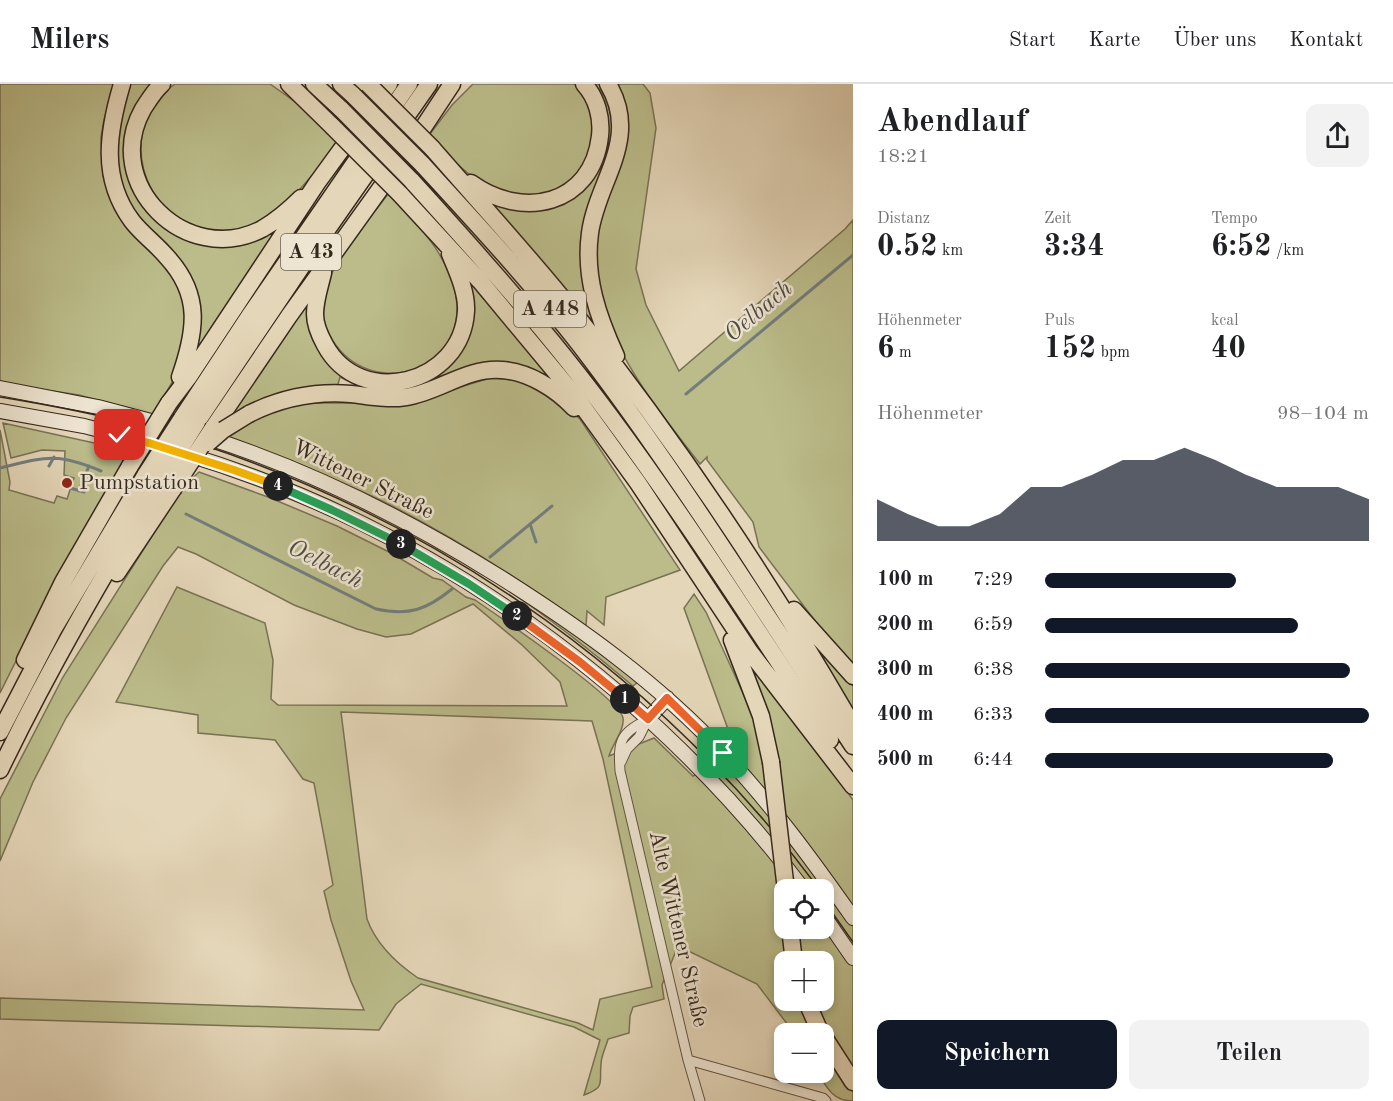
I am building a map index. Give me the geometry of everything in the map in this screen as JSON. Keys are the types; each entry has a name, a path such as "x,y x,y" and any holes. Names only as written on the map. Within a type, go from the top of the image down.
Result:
{"highway":[{"path":"122,84 108,146 109,167 119,198 132,220 181,274 190,294 194,313 189,353 171,400"},
{"path":"162,84 140,115 135,129 133,151 141,189 157,212 170,223 200,237 227,239 244,236 280,217 317,183"},
{"path":"283,84 306,101"},
{"path":"289,84 400,194 480,281 573,393 611,445"},
{"name":"A 448","path":"314,84 411,180 510,290 602,406 645,478 735,580 853,746"},
{"path":"368,84 468,181 496,198 521,204 533,204 557,198 576,187 594,162 601,127 598,111 584,84"},
{"path":"0,711 63,582 130,466 171,400 188,378 317,183 389,84"},
{"name":"A 43","path":"0,770 37,694 83,609 160,481 189,420 256,305 410,84"},
{"name":"A 43","path":"189,420 291,282 429,84"},
{"path":"196,453 452,84"},
{"path":"438,105 461,84"},
{"path":"608,84 619,114 620,136 616,160 598,201 590,232 590,286 612,348 644,404"},
{"name":"A 448","path":"347,89 422,164 519,272 578,343 666,464 853,775"},
{"path":"432,148 527,255 571,309 680,453 757,566 853,726"},
{"path":"326,263 315,314 329,353 339,363 359,376 376,382 396,383 427,373 441,363 459,339 466,311 464,297 448,247"},
{"path":"160,481 223,430 269,404 307,395 330,393 379,398 406,397 469,374 501,370 525,376 567,401 645,478 712,595 750,652 853,786"},
{"name":"A 43","path":"0,732 53,630 160,481"},
{"path":"757,566 853,676"},
{"path":"712,595 761,716 771,762 785,879"},
{"path":"834,1053 853,1082"}],"main road":[{"name":"Wittener Straße","path":"0,388 98,407 182,429 266,458 352,494 425,532 513,585 585,633 667,698 756,788 853,918"},
{"name":"Wittener Straße","path":"0,411 120,435 273,484 362,524 432,561 507,609 580,662 648,719 729,801 795,879"},
{"path":"648,719 667,698"},
{"path":"834,930 853,958"}],"street":[{"name":"Alte Wittener Straße","path":"648,719 630,729 621,742 618,750 620,765 688,1060 700,1101"},
{"path":"688,1060 823,1098 826,1101"}],"green space":[{"path":"0,84 115,84 101,137 103,176 109,193 178,283 187,318 178,371 154,415 79,395 0,383"},
{"path":"126,84 157,84 152,88 132,172 194,239 283,223 196,351 198,305 123,196 112,145"},
{"path":"175,84 270,84 301,106 338,143 290,199 267,218 254,225 239,229 213,230 188,223 168,210 153,191 144,170 141,147 145,123 156,102"},
{"path":"473,84 575,84 589,106 594,129 590,151 579,170 562,185 541,194 517,195 491,188 465,171 430,134 452,105"},
{"path":"590,84 602,84 608,93 615,137 595,195 598,330 489,201 526,208 595,167"},
{"path":"615,84 643,84 650,93 656,128 636,269 646,305 679,371 853,220 853,666 841,655 759,547 753,522 707,457 700,464 660,412 624,357 611,328 601,298 596,266 598,225 625,142 624,105"},
{"path":"388,194 432,243 449,273 457,304 454,328 445,347 429,362 410,370 390,373 369,370 349,359 330,337 324,323 322,308 325,289 339,260"},
{"path":"463,273 557,385 521,370 418,390 359,392 358,386 340,377 338,384 341,389 222,426 311,294 323,350 380,387 456,353"},
{"path":"490,378 515,380 531,385 547,393 580,419 680,570 606,597 604,625 587,611 586,626 486,559 380,500 229,437 253,421 279,409 307,403 408,403"},
{"path":"3,423 131,451 34,625 0,693 0,430 10,482 9,490 54,503 57,496 67,499 74,478 64,475 65,451 42,450 11,458"},
{"path":"217,447 278,468 356,502 440,547 522,597 639,681 633,686 522,600 432,543 333,493"},
{"path":"199,472 268,497 337,526 391,553 433,578 442,580 466,597 475,600 581,676 617,708 623,722 609,756 654,738 693,776 737,754 684,608 694,594 706,612 746,700 754,674 757,672 853,800 853,1101 840,1099 825,1083 834,1083 834,1023 786,1023 777,1011 834,1011 834,951 774,951 774,1007 757,984 678,946 662,985 664,999 633,1007 629,1033 608,1039 601,1061 599,1087 584,1095 600,1040 574,1027 421,984 396,1004 379,1030 0,1019 0,998 364,1010 351,981 324,891 333,885 314,783 303,779 275,740 198,733 198,715 116,702 177,587 265,623 273,660 271,699 278,705 567,706 560,682 522,645 473,604 411,634 386,637 357,629 294,605 178,547 163,566 66,718 33,782 0,861 0,799 63,677 183,487","holes":["341,712 592,721 603,759 652,987 600,999 593,1030 578,1023 418,978 381,945 367,919"]},
{"path":"826,657 853,686 853,715 822,659"}],"waterway":[{"name":"Oelbach","path":"686,394 853,255"},
{"path":"49,466 54,457"},
{"name":"Oelbach","path":"0,468 51,458 73,461 101,471"},
{"path":"79,491 89,466"},
{"path":"70,488 84,492"},
{"name":"Oelbach","path":"490,557 552,506"},
{"name":"Oelbach","path":"186,514 376,609 398,612 417,610 434,602 452,589"},
{"path":"530,524 536,542"}],"tram line":[{"path":"0,397 127,422 245,460 341,500 433,548 521,603 604,664 681,733 754,808 811,879"},
{"path":"834,915 853,942"}],"place":[{"name":"Pumpstation","path":"67,483"}],"route":[{"path":"120,435 273,484 393,539 469,584 545,635 648,719 667,698 723,753"}]}
